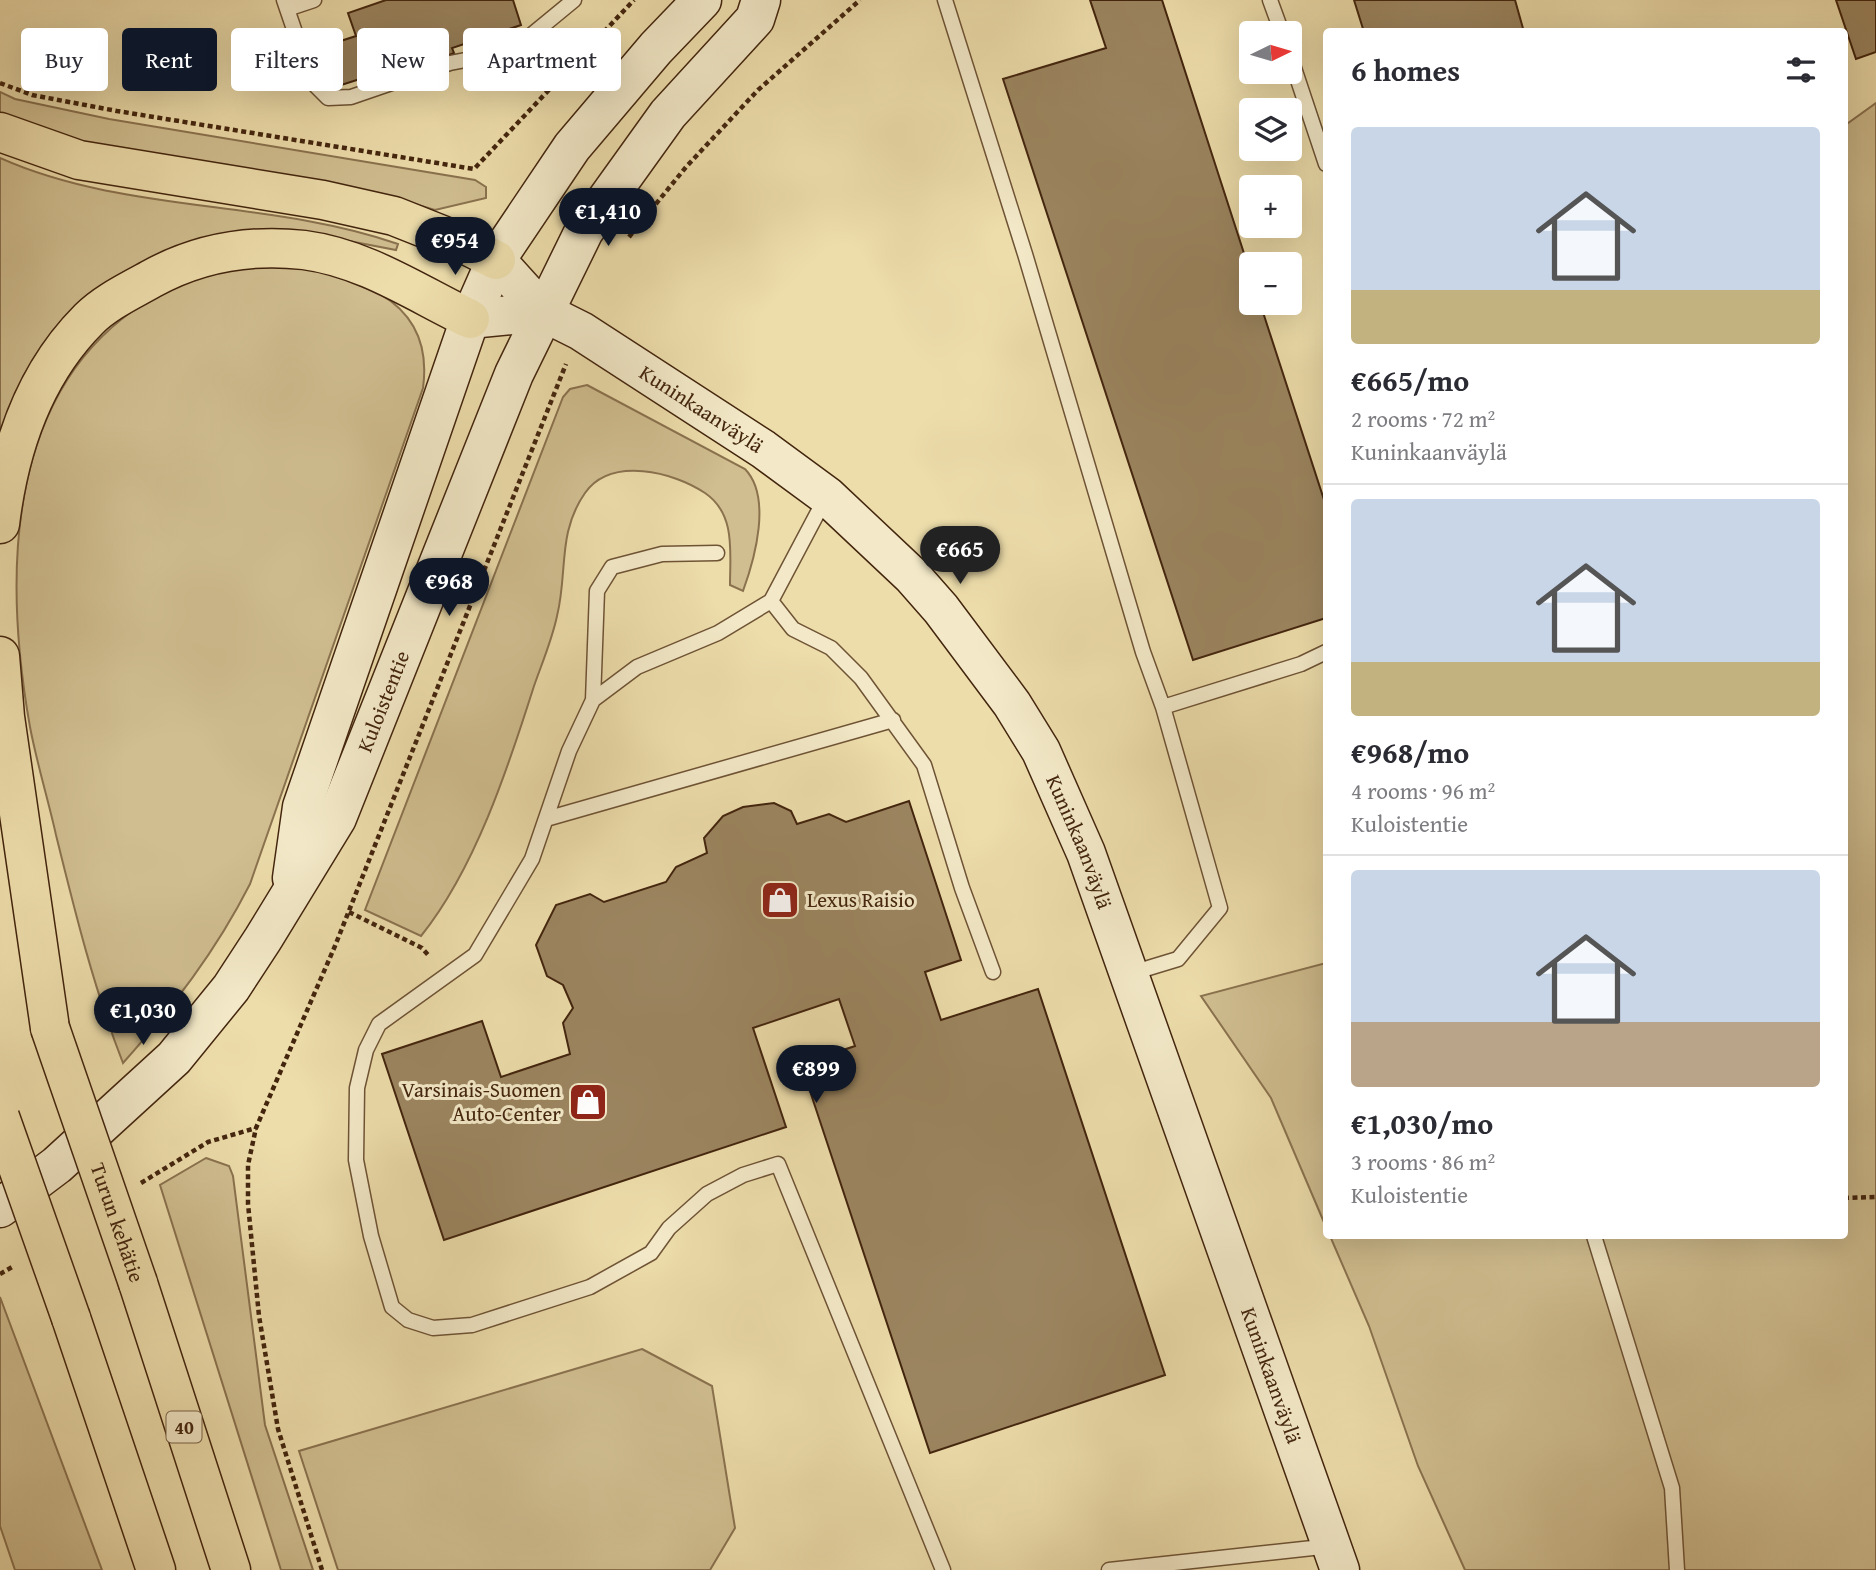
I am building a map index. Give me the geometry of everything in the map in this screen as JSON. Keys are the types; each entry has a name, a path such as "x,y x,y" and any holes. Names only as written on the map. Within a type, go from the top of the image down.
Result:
{"highway":[{"path":"0,132 79,160 323,200 394,216 462,243 496,260"},
{"path":"0,524 5,484 17,439 47,375 66,345 90,318 112,301 169,269 201,257 233,250 274,248 306,251 372,269 470,318"},
{"path":"0,656 5,717 50,1028"},
{"name":"Turun kehätie","path":"0,877 138,1283 231,1570"},
{"path":"0,1117 156,1570"},
{"path":"0,1197 71,1318"}],"street":[{"name":"Kuloistentie","path":"291,889 302,807 470,318 496,260 572,147 647,57 702,0"},
{"name":"Kuloistentie","path":"0,1208 57,1165 174,1058 231,988 337,818 514,374 584,231 668,114 755,19 761,0"},
{"path":"496,260 543,312"},
{"path":"470,318 543,312"},
{"name":"Kuninkaanväylä","path":"543,312 581,331 763,449 827,496 912,576 941,609 1012,704 1041,751 1065,801 1335,1558"}],"lane":[{"path":"314,0 285,5 312,82 328,98 351,97 450,63 512,51 569,8 574,0"},
{"path":"945,0 1163,707 1220,908 1178,959 1128,974"},
{"path":"1270,0 1278,21"},
{"path":"1299,84 1323,155"},
{"path":"593,700 637,667 718,633 771,601 827,496"},
{"path":"716,553 662,554 612,567 597,591 593,700 569,751 532,859 475,956 379,1024 366,1050 357,1088 356,1160 371,1236 392,1307 408,1320 433,1328 472,1325 590,1287 651,1254 669,1228 707,1194 743,1175 778,1164 943,1570"},
{"path":"771,601 793,629 831,648 861,678 924,765 961,888 993,972"},
{"path":"1163,707 1301,664 1323,653"},
{"path":"546,819 893,720"},
{"path":"1595,1239 1672,1488 1677,1570"},
{"path":"1109,1570 1335,1558"}],"path":[{"path":"0,82 32,94 117,111 474,169 634,0"},
{"path":"626,241 686,167 758,90 860,0"},
{"path":"322,1570 278,1429 259,1316 248,1204 248,1165 256,1128 349,912 581,331"},
{"path":"349,912 422,948"},
{"path":"1848,1198 1876,1196"}],"shaded area":[{"path":"0,92 15,99 109,119 475,180 486,187 486,198 435,210 388,196 102,148 0,113"},
{"path":"1876,103 1876,1570 1465,1570 1418,1466 1369,1326 1331,1239 1848,1239 1848,123"},
{"path":"0,158 48,176 97,189 299,219 398,244 396,250 313,234 232,237 28,369 0,434"},
{"path":"275,262 331,274 357,283 381,295 401,310 416,330 423,356 423,388 250,884 223,932 192,978 123,1063 86,950 30,727 17,611 18,551 25,493 40,437 64,385 99,340 146,302 186,277 218,269"},
{"path":"587,385 745,469 758,495 759,511 759,528 748,577 743,591 730,585 727,523 715,502 692,485 660,474 626,471 610,474 596,482 585,493 570,523 560,600 552,634 501,783 458,880 421,936 365,910 563,397 570,389"},
{"path":"1323,964 1323,1220 1271,1098 1201,996"},
{"path":"206,1158 229,1166 233,1176 265,1425 313,1570 281,1570 160,1185"},
{"path":"0,1297 102,1570 15,1570 0,1526"},
{"path":"642,1349 712,1386 735,1528 710,1570 338,1570 299,1451"}],"building":[{"path":"386,0 513,0 521,25 512,28 463,28 463,44 452,48 454,53 449,55 449,28 357,28 357,80 343,84 343,40 356,36 348,13"},
{"path":"1090,0 1162,0 1244,252 1239,252 1239,315 1264,315 1323,497 1323,619 1193,660 1003,79 1106,48"},
{"path":"1354,0 1515,0 1523,28 1363,28"},
{"path":"1836,0 1876,0 1876,52 1856,59 1848,28 1845,28"},
{"name":"Varsinais-Suomen Auto-Center","path":"909,801 961,960 925,972 941,1020 1038,989 1165,1375 930,1453 801,1064 855,1046 839,999 753,1028 786,1127 444,1240 382,1054 482,1021 501,1077 570,1054 563,1023 573,1008 563,985 547,976 536,945 556,905 590,894 604,902 666,882 676,867 707,853 704,838 723,816 743,807 774,803 791,811 797,824 829,814 846,822"}],"place":[{"name":"Lexus Raisio","path":"780,900"},
{"name":"Varsinais-Suomen Auto-Center","path":"588,1102"}]}
